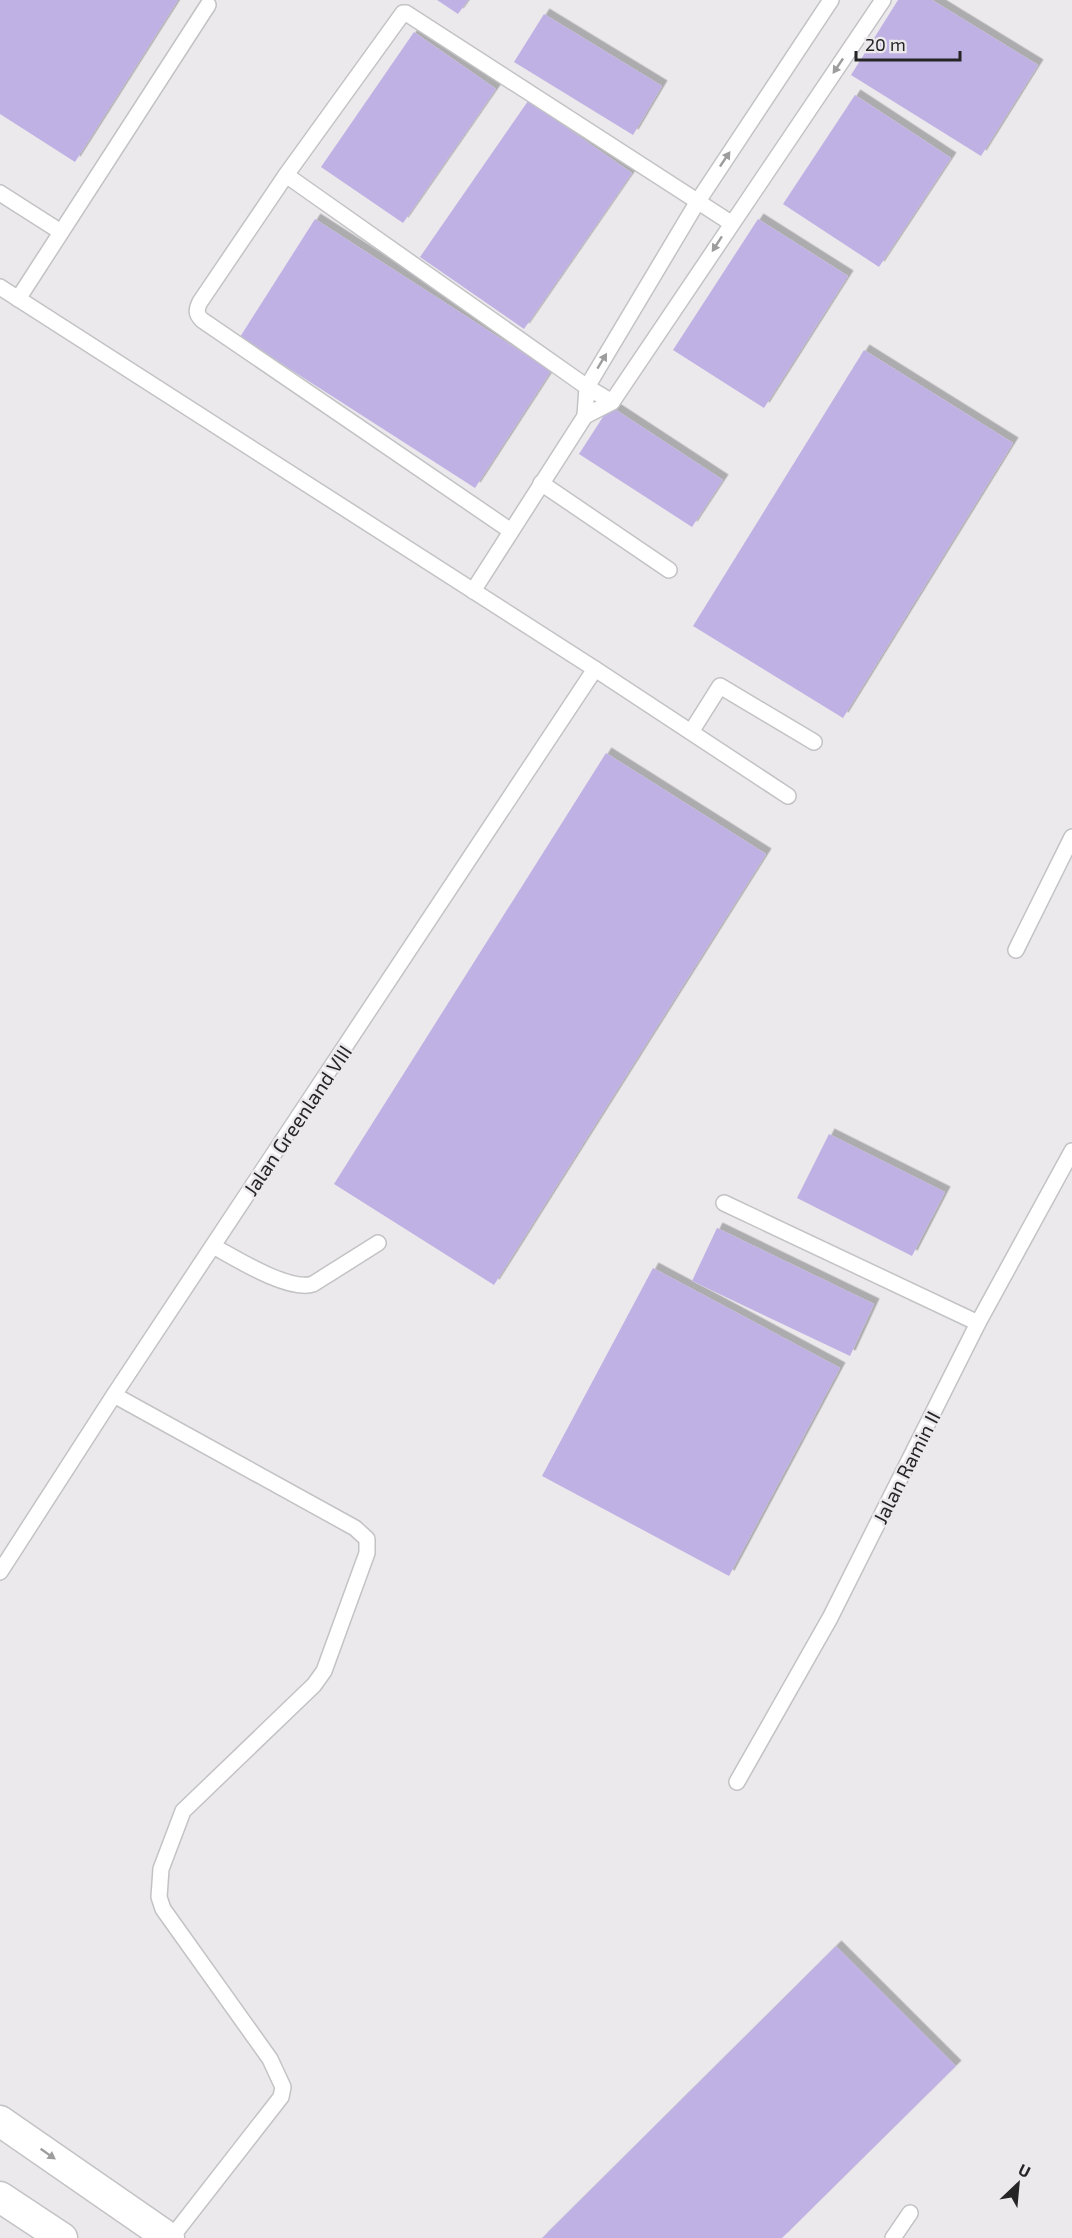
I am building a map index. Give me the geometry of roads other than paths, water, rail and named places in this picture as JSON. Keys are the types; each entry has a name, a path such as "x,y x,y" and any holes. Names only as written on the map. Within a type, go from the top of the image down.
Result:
{"street":[{"path":"0,2121 170,2238"},
{"path":"0,2197 62,2238"}],"lane":[{"path":"585,416 587,387 698,201 831,0"},
{"path":"473,591 585,416 612,402 883,0"},
{"path":"18,299 208,5"},
{"path":"511,531 202,321 198,315 197,309 200,302 286,175 402,14 406,13 731,223"},
{"path":"286,175 587,387 612,402"},
{"path":"0,193 62,232"},
{"path":"0,287 596,669 788,796"},
{"path":"541,483 669,570"},
{"name":"Jalan Greenland VIII","path":"0,1572 114,1395 596,669"},
{"path":"691,732 720,686 814,742"},
{"path":"1016,950 1072,837"},
{"name":"Jalan Ramin II","path":"737,1782 830,1618 978,1323 1072,1151"},
{"path":"724,1203 978,1323"},
{"path":"213,1246 262,1273 301,1287 313,1284 378,1243"},
{"path":"114,1395 355,1528 367,1539 367,1553 324,1671 314,1686 183,1811 160,1869 159,1897 163,1909 270,2059 283,2087 281,2097 170,2238"},
{"path":"893,2238 910,2213"}]}
